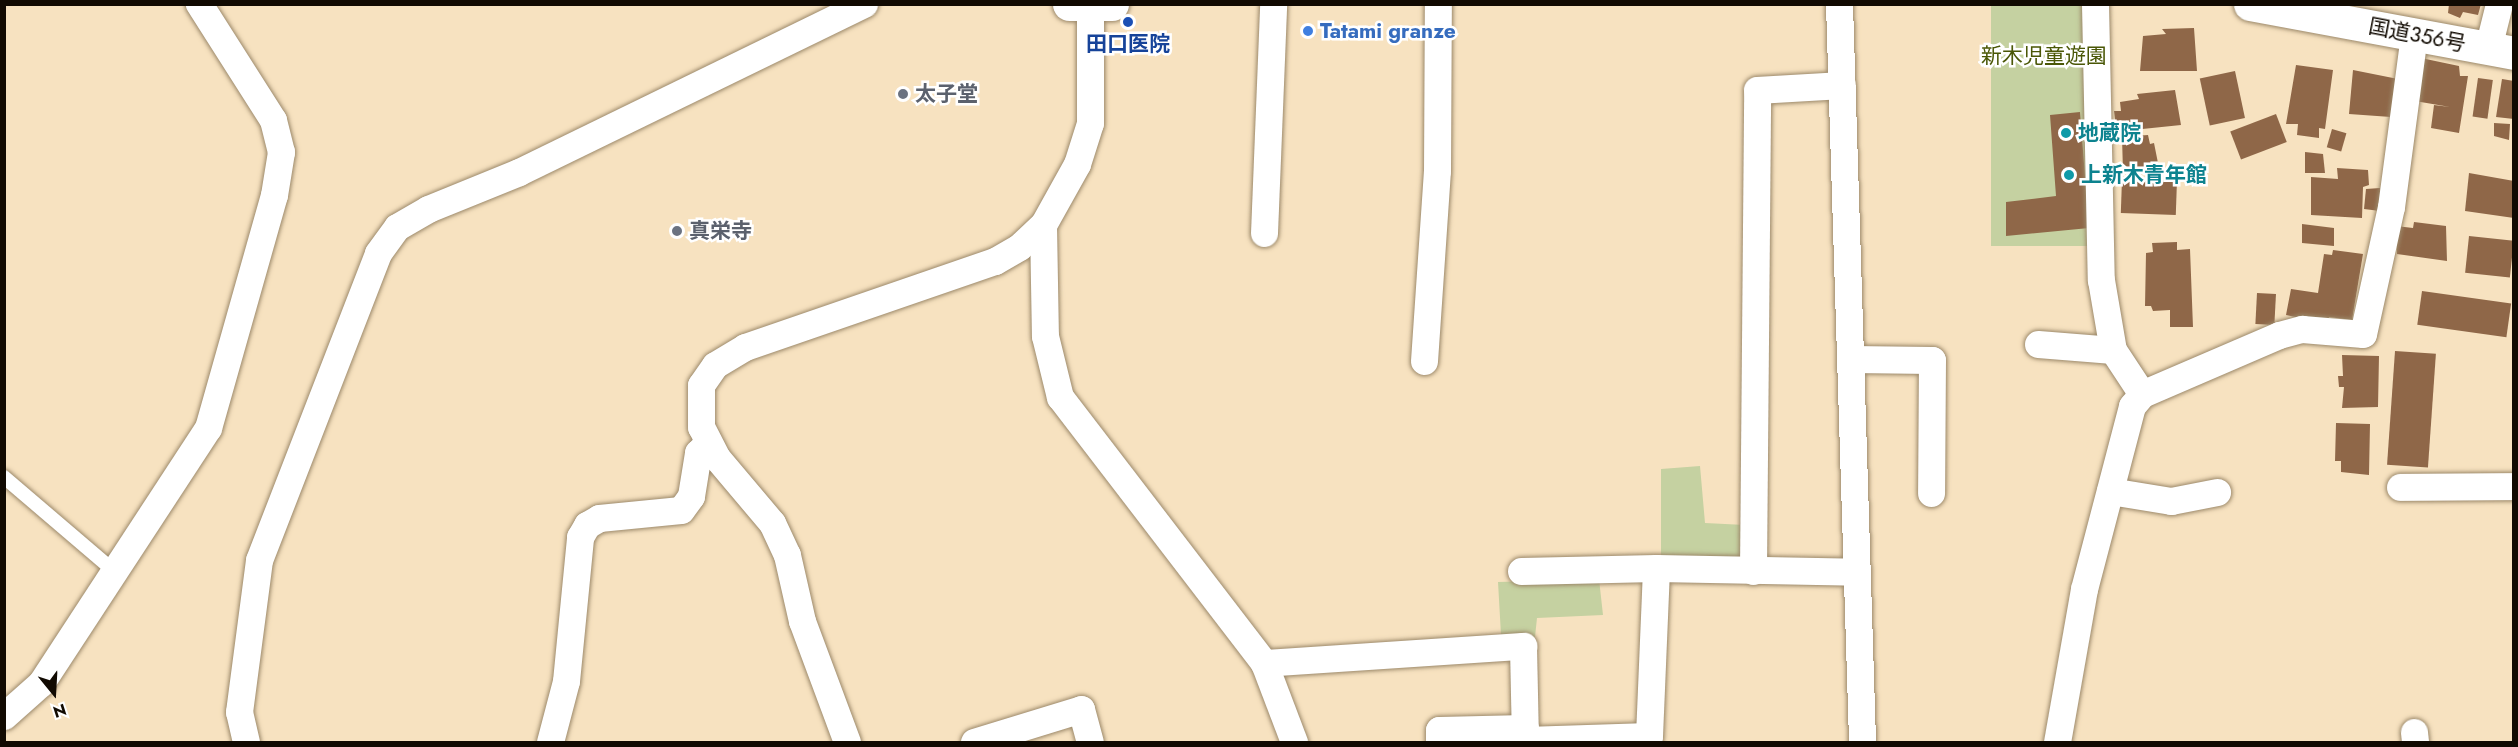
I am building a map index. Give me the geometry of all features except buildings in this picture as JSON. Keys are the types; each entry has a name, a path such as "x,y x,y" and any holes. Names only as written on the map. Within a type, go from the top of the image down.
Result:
{"highway":[{"path":"1069,4 1112,4"},
{"name":"国道356号","path":"2250,4 2306,9 2501,51"}],"street":[{"path":"4,716 41,683 208,428 274,195 281,152 273,120 199,4"},
{"path":"246,742 239,712 259,560 378,253 398,227 429,209 519,172 864,4"},
{"path":"1264,233 1273,4"},
{"path":"1424,360 1437,171 1438,4"},
{"path":"1839,4 1862,742"},
{"path":"2095,4 2101,280 2113,350 2142,394"},
{"path":"2499,4 2501,51"},
{"path":"846,742 802,621 787,555 772,523 717,458 701,427 701,385 715,365 745,347 995,261 1019,248 1043,225 1077,164 1090,123 1090,5"},
{"path":"2057,742 2084,589 2132,406 2142,394 2279,335 2302,329 2363,334 2391,207 2414,34"},
{"path":"1753,571 1756,90 1842,85"},
{"path":"1043,225 1045,336 1059,397 1264,663 1293,742"},
{"path":"2038,344 2113,350"},
{"path":"1851,359 1932,360 1931,493"},
{"path":"550,742 566,681 580,537 587,525 598,518 681,510 691,496 698,453 708,442"},
{"path":"2400,487 2514,486"},
{"path":"2110,491 2171,501 2217,492"},
{"path":"1264,663 1523,646 1525,740 1649,736 1656,568"},
{"path":"1521,571 1656,568 1857,572"},
{"path":"974,742 1081,709 1090,742"},
{"path":"1439,742 1439,729 1525,728"}],"lane":[{"path":"4,477 114,571"}],"green space":[{"name":"新木児童遊園","path":"1991,5 2095,5 2095,246 1991,246"},
{"path":"1700,466 1705,523 1745,525 1747,561 1661,559 1661,469"},
{"path":"1599,579 1603,615 1537,618 1535,637 1501,635 1498,582"}],"place":[{"name":"田口医院","path":"1128,22"},
{"name":"Tatami granze","path":"1308,31"},
{"name":"太子堂","path":"903,94"},
{"name":"地蔵院","path":"2066,133"},
{"name":"上新木青年館","path":"2069,175"},
{"name":"真栄寺","path":"677,231"}]}
